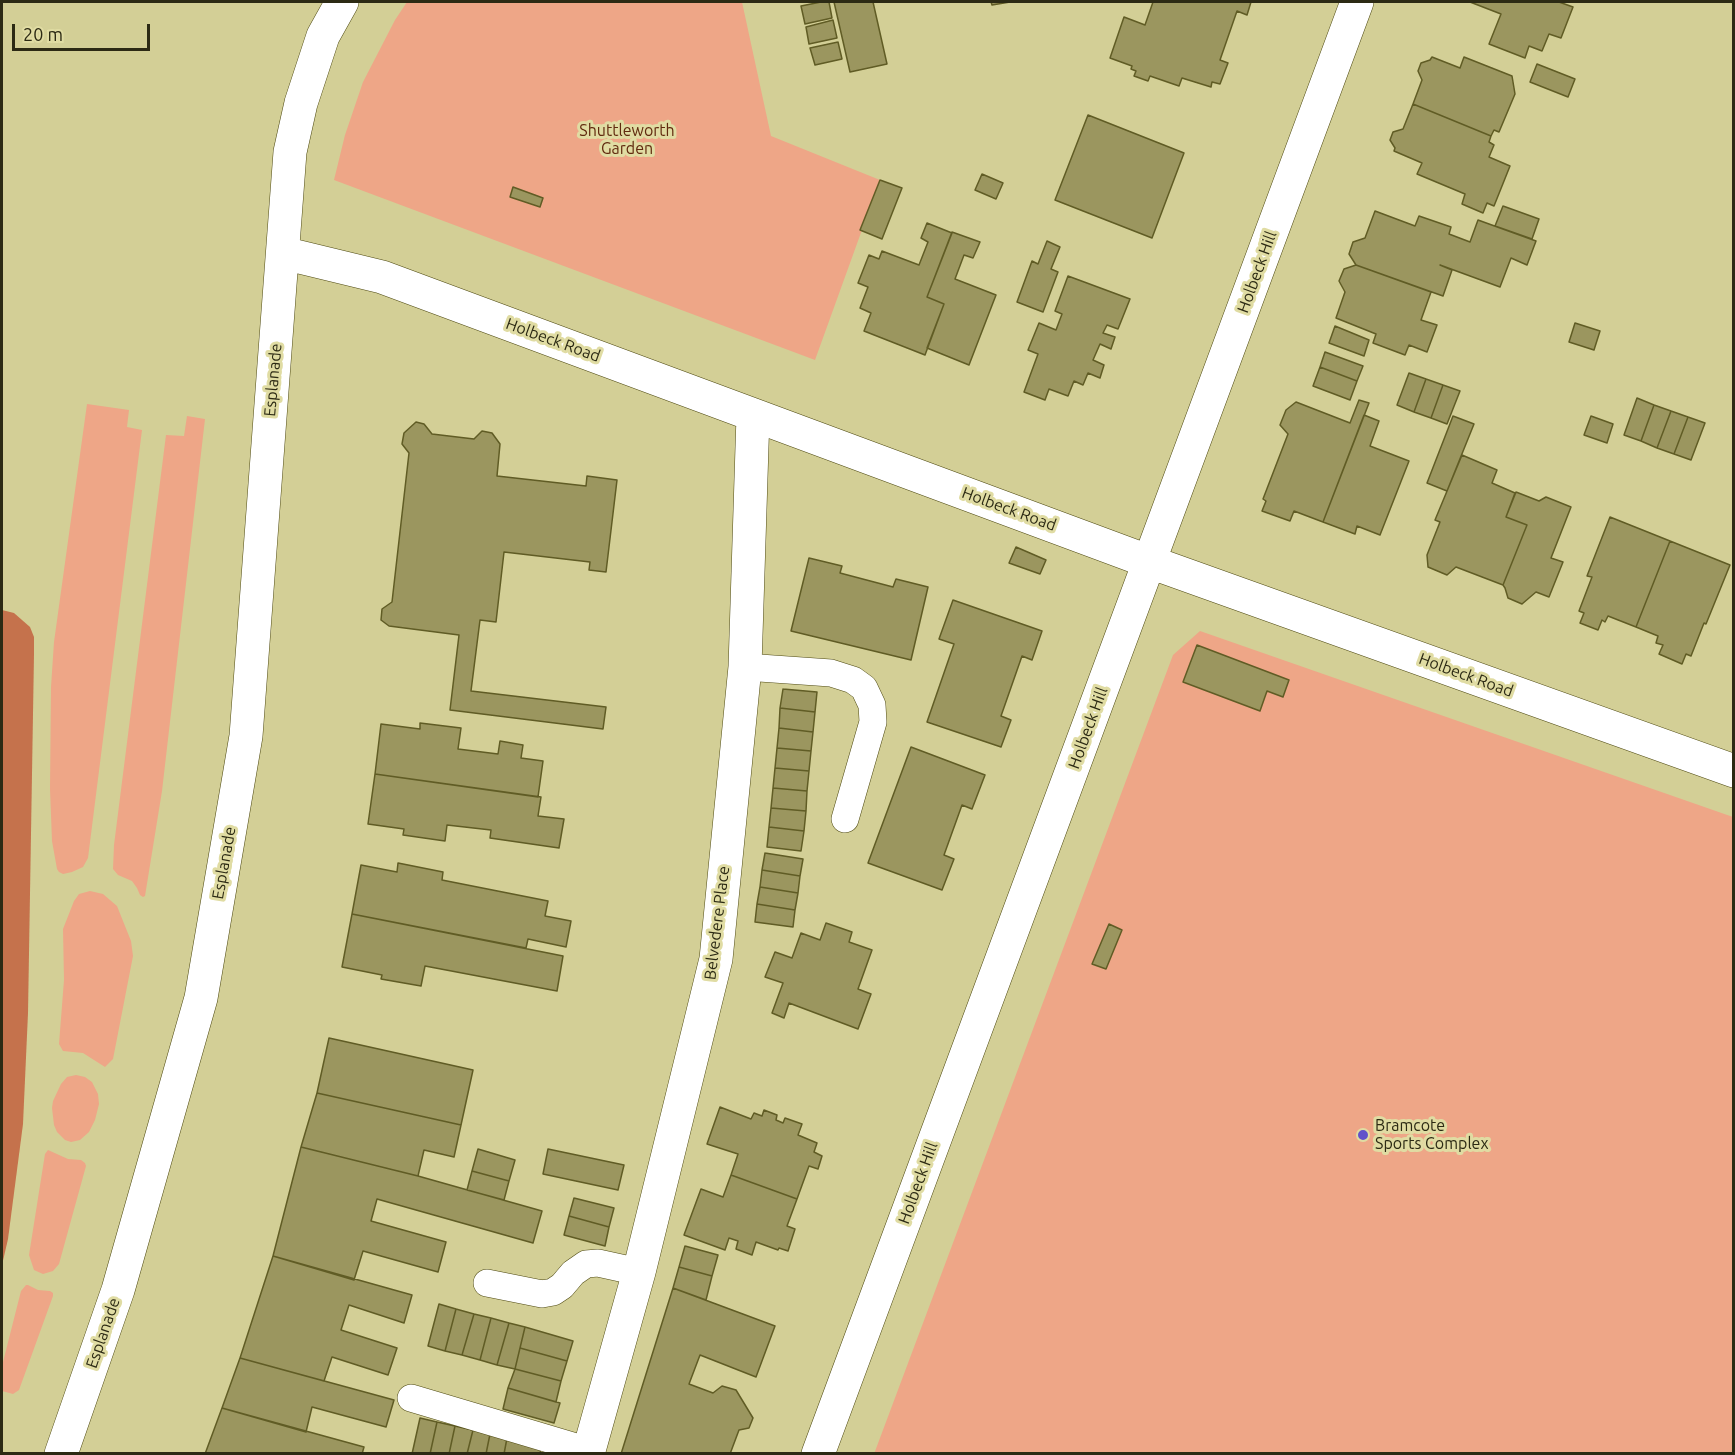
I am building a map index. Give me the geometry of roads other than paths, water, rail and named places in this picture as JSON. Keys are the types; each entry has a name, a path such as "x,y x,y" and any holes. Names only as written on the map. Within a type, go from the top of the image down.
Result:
{"street":[{"name":"Esplanade","path":"61,1454 118,1290 201,998 246,736 290,152 301,103 322,36 342,2"},
{"name":"Holbeck Hill","path":"818,1454 1357,2"},
{"name":"Holbeck Road","path":"282,253 382,277 1150,562 1734,771"},
{"name":"Belvedere Place","path":"588,1452 639,1272 716,959 745,667 753,415"}],"lane":[{"path":"745,667 831,673 853,680 864,688 872,705 873,722 845,819"},
{"path":"486,1283 542,1294 553,1292 586,1264 598,1263 639,1272"},
{"path":"411,1398 588,1452"}],"place":[{"name":"Bramcote Sports Complex","path":"1363,1135"}],"park label":[{"name":"Shuttleworth Garden","path":"627,140"}]}
